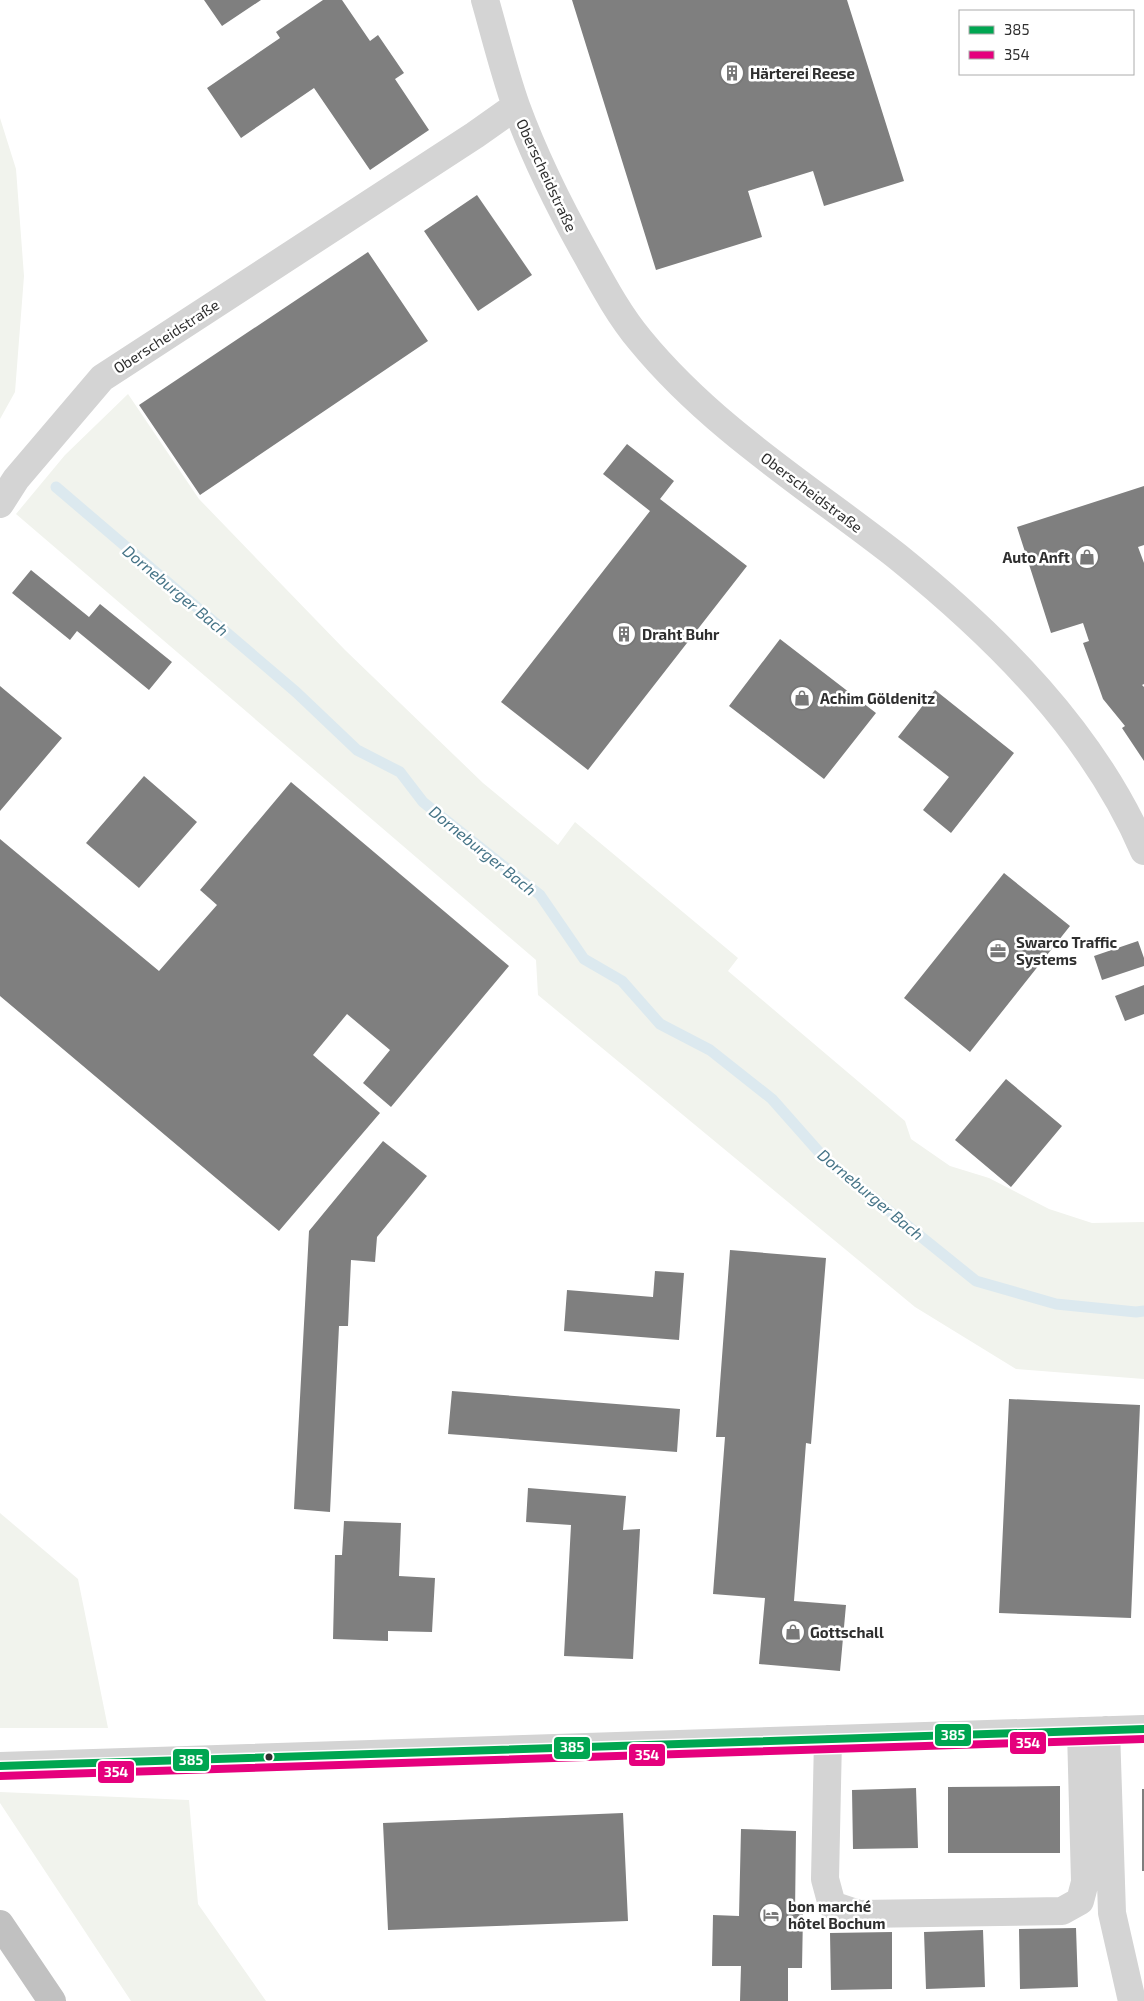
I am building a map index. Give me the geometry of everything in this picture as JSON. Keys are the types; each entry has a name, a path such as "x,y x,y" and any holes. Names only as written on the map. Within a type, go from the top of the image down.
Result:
{"highway":[{"path":"0,1924 52,2001"}],"street":[{"name":"Oberscheidstraße","path":"485,0 516,106 560,208 612,302 640,340 673,376 748,443 897,557 968,616 1007,654 1044,696 1080,742 1113,791 1144,851"},
{"name":"Oberscheidstraße","path":"0,504 16,479 102,378 459,146 516,106"},
{"path":"0,1766 1144,1729"},
{"path":"828,1739 825,1879 832,1905 859,1914 1062,1911 1080,1901 1085,1882 1093,1731"},
{"path":"1093,1731 1112,1913 1132,2001"}],"shaded area":[{"path":"0,118 16,169 24,276 15,392 0,419"},
{"path":"128,394 199,499 345,650 483,783 558,845 575,822 738,958 728,971 905,1121 911,1139 950,1166 989,1178 1049,1209 1092,1223 1144,1222 1144,1379 1016,1369 915,1307 538,995 536,960 16,514 65,455"},
{"path":"0,1513 78,1579 108,1728 0,1728"},
{"path":"0,1792 189,1800 198,1904 266,2001 131,2001 0,1803"}],"building":[{"path":"204,0 261,0 222,26"},
{"path":"323,0 342,0 370,41 378,35 404,73 395,79 429,130 370,170 314,88 241,138 207,88 280,38 276,32"},
{"name":"Härterei Reese","path":"572,0 847,0 904,181 824,206 813,171 748,191 762,237 656,270"},
{"path":"477,195 532,275 478,311 424,231"},
{"path":"368,252 428,341 200,495 139,405"},
{"name":"Draht Buhr","path":"627,444 674,481 660,499 747,566 588,770 501,702 650,511 603,474"},
{"path":"1144,486 1144,545 1138,547 1144,563 1144,684 1142,685 1144,687 1144,761 1122,728 1125,726 1103,699 1083,643 1089,641 1083,623 1051,633 1017,527"},
{"path":"31,570 89,617 100,604 172,662 149,690 77,631 70,640 12,593"},
{"path":"780,639 876,713 824,779 729,706"},
{"path":"0,686 62,738 0,811"},
{"path":"935,690 1014,753 951,833 923,810 949,777 898,737"},
{"path":"144,776 197,822 139,888 86,843"},
{"path":"291,782 509,966 391,1107 363,1083 390,1050 347,1014 313,1055 380,1113 279,1231 0,996 0,839 159,971 217,905 200,890"},
{"path":"1004,873 1070,926 970,1052 904,998"},
{"path":"1138,941 1144,958 1144,966 1102,980 1094,956"},
{"path":"1144,985 1144,1014 1125,1021 1115,996"},
{"path":"1006,1079 1062,1126 1011,1187 955,1140"},
{"path":"383,1141 427,1176 377,1237 375,1262 351,1260 348,1326 339,1326 330,1512 294,1509 309,1231"},
{"path":"730,1250 826,1258 811,1444 806,1443 794,1601 846,1605 840,1671 759,1664 765,1598 713,1594 725,1437 716,1437"},
{"path":"655,1271 684,1273 679,1340 564,1331 567,1290 653,1297"},
{"path":"452,1391 680,1409 677,1452 448,1434"},
{"path":"1009,1399 1140,1405 1131,1618 999,1613"},
{"path":"528,1488 626,1496 623,1530 640,1529 633,1659 564,1656 571,1525 526,1522"},
{"path":"344,1521 401,1523 399,1576 435,1578 432,1632 388,1631 388,1641 333,1639 335,1555 342,1555"},
{"path":"1060,1786 1060,1853 948,1853 948,1787"},
{"path":"916,1788 918,1848 853,1849 852,1790"},
{"path":"1142,1789 1144,1789 1144,1871 1142,1871"},
{"path":"623,1813 628,1921 388,1930 383,1823"},
{"name":"bon marché hôtel Bochum","path":"741,1829 796,1831 795,1914 803,1914 802,1968 788,1968 788,2001 740,2001 741,1966 712,1966 713,1915 739,1916"},
{"path":"1076,1928 1078,1987 1020,1989 1019,1929"},
{"path":"983,1930 985,1987 926,1989 924,1932"},
{"path":"892,1932 892,1989 831,1990 830,1933"}],"waterway":[{"name":"Dorneburger Bach","path":"56,487 296,692 357,750 400,772 423,802 540,895 584,959 622,981 660,1024 710,1050 772,1099 826,1160 976,1281 1056,1304 1136,1312 1144,1311"}],"transit line":[{"name":"385","path":"0,1766 1144,1729"},
{"name":"354","path":"0,1776 1144,1739"}],"place":[{"name":"Härterei Reese","path":"732,73"},
{"name":"Auto Anft","path":"1087,557"},
{"name":"Draht Buhr","path":"624,634"},
{"name":"Achim Göldenitz","path":"802,698"},
{"name":"Swarco Traffic Systems","path":"998,951"},
{"name":"Gottschall","path":"793,1632"},
{"name":"bon marché hôtel Bochum","path":"771,1915"}]}
